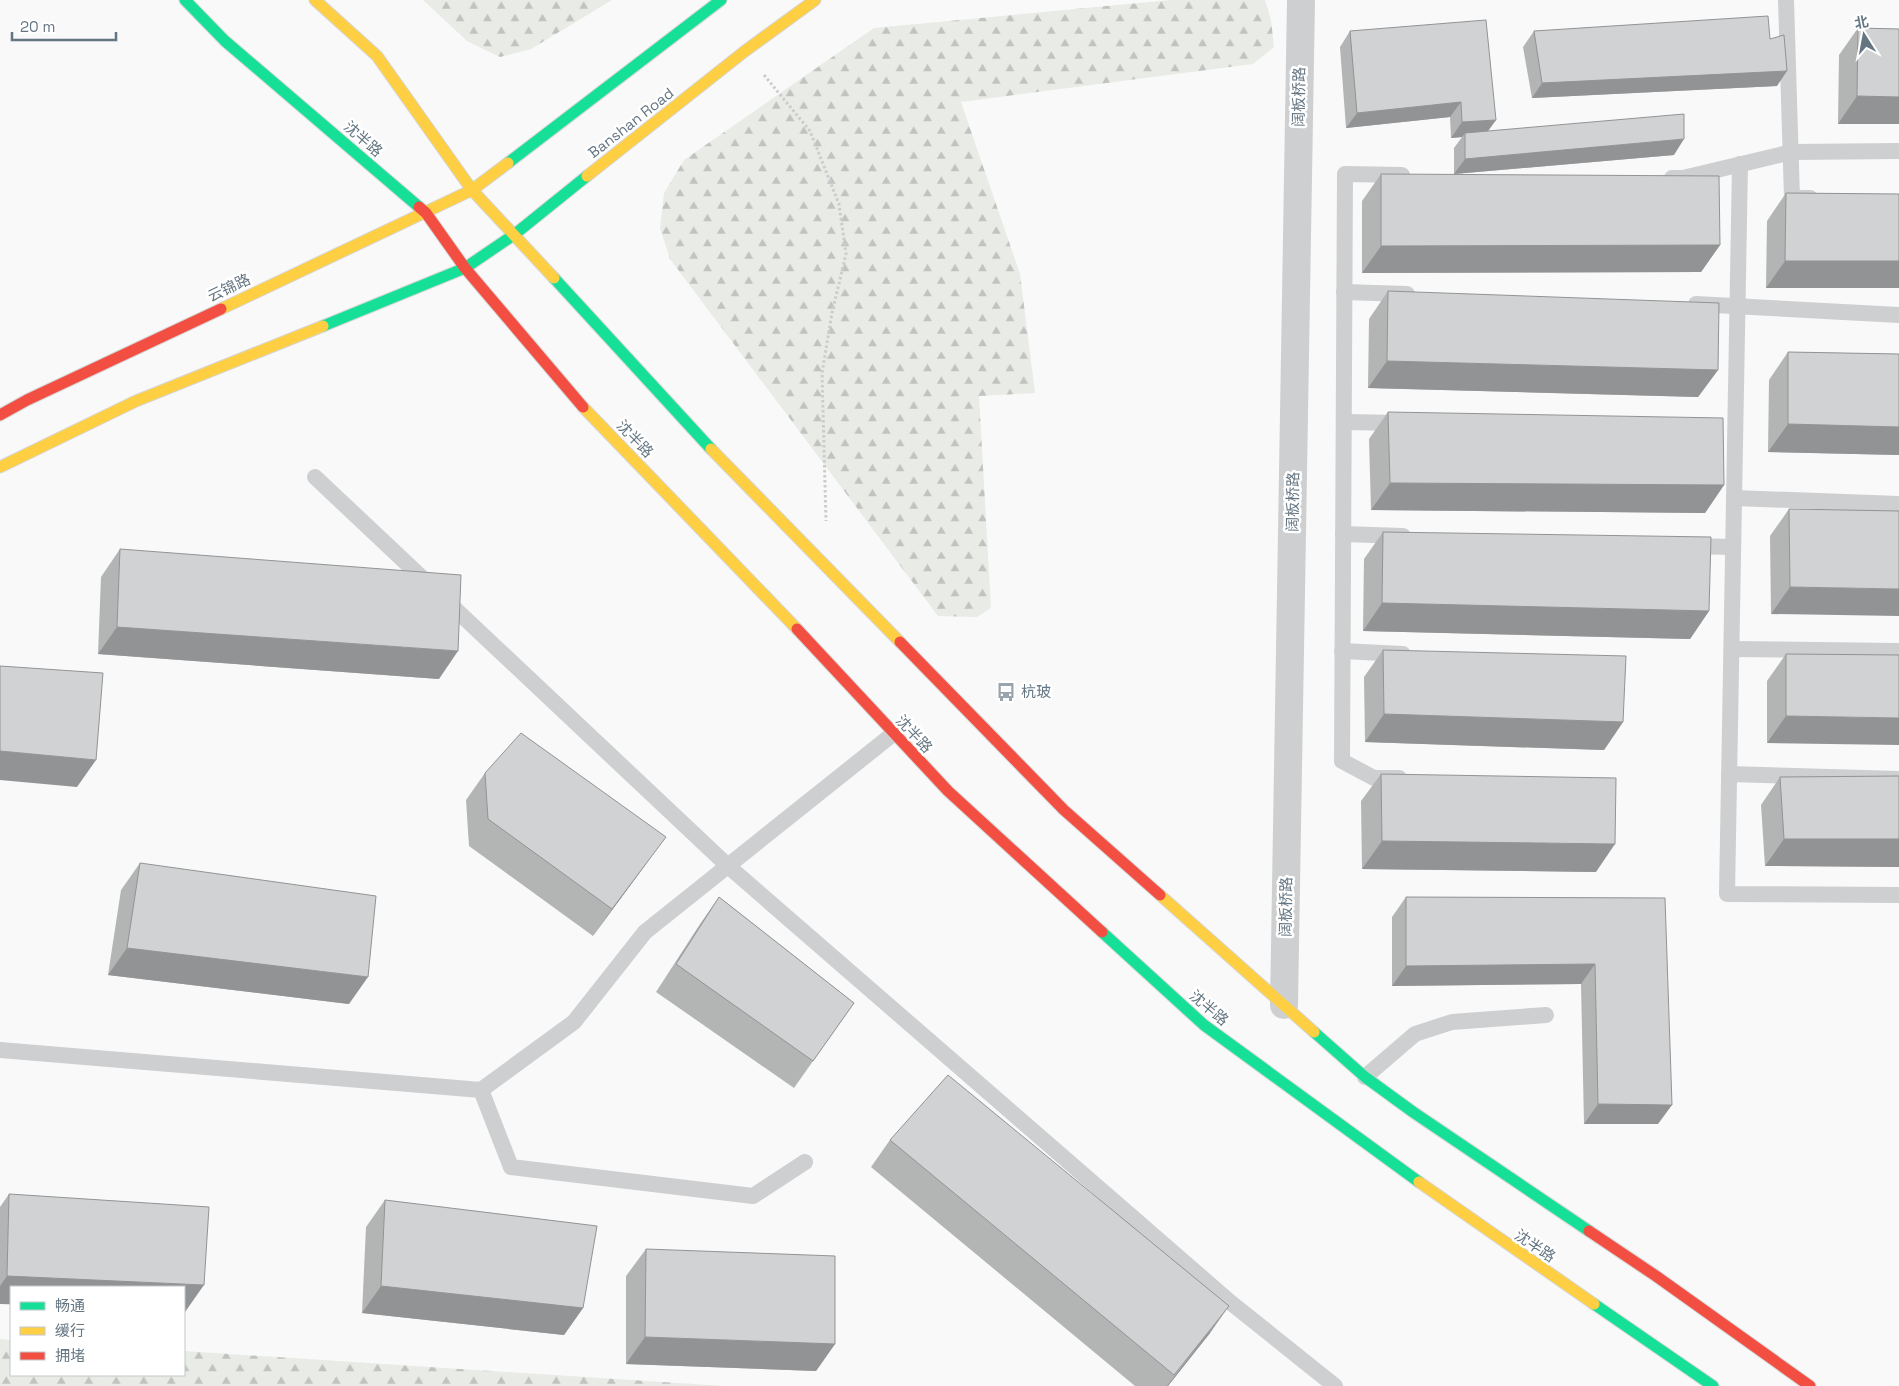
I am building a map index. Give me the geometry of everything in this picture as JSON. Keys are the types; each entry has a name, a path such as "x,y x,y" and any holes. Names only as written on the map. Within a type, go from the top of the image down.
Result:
{"main road":[{"name":"沈半路","path":"185,0 225,41 426,213 465,268 572,395 779,610 893,734 948,791 1204,1025 1473,1221 1713,1386"},
{"path":"315,0 377,56 472,190 515,234 701,439 1064,810 1365,1077 1413,1112 1656,1276 1810,1386"},
{"path":"472,190 721,0"},
{"name":"Banshan Road","path":"465,268 515,234 745,51 815,0"},
{"name":"云锦路","path":"0,415 27,400 472,190"},
{"path":"0,467 136,401 465,268"}],"street":[{"name":"阔板桥路","path":"1284,1005 1301,0"}],"lane":[{"path":"1786,0 1792,198 1821,198"},
{"path":"1653,178 1683,178 1792,152 1899,151"},
{"path":"1740,164 1727,894 1899,895"},
{"path":"1414,175 1345,174 1342,651 1342,761 1374,778 1414,779"},
{"path":"1344,292 1423,295"},
{"path":"1678,303 1899,315"},
{"path":"1344,422 1412,423"},
{"path":"1716,426 1736,426"},
{"path":"315,477 728,866 1230,1302 1335,1386"},
{"path":"1734,498 1899,504"},
{"path":"1343,534 1421,536"},
{"path":"1675,545 1733,547"},
{"path":"1732,649 1899,652"},
{"path":"1342,651 1421,655"},
{"path":"0,1050 481,1090 574,1022 645,932 893,734"},
{"path":"1730,774 1899,778"},
{"path":"1365,1077 1415,1034 1452,1022 1546,1014"},
{"path":"481,1090 511,1166 753,1196 805,1162"}],"path":[{"path":"745,51 810,131 839,204 846,254 832,313 822,373 827,568"}],"green space":[{"path":"423,0 612,0 531,49 500,57 467,41"},
{"path":"1171,0 1265,0 1271,20 1274,47 1253,64 961,102 1020,274 1035,393 979,396 991,608 977,617 938,616 670,259 660,228 664,193 684,160 874,28"},
{"path":"0,1339 10,1340 10,1376 185,1376 185,1351 724,1386 0,1386"}],"building":[{"path":"1768,16 1770,39 1784,35 1787,71 1542,83 1534,31"},
{"path":"1486,20 1496,120 1462,122 1461,102 1357,113 1350,31"},
{"path":"1858,28 1899,29 1899,97 1857,96"},
{"path":"1684,114 1684,139 1465,159 1465,133"},
{"path":"1381,174 1719,176 1720,245 1381,246"},
{"path":"1786,193 1899,194 1899,261 1785,261"},
{"path":"1388,291 1719,303 1718,370 1387,361"},
{"path":"1788,352 1899,354 1899,427 1788,424"},
{"path":"1388,412 1723,418 1724,485 1390,483"},
{"path":"1789,509 1899,511 1899,589 1790,587"},
{"path":"1383,532 1711,537 1709,611 1382,603"},
{"path":"120,549 461,575 458,651 117,627"},
{"path":"1383,650 1626,656 1623,722 1384,714"},
{"path":"1786,654 1899,655 1899,718 1786,716"},
{"path":"0,666 103,673 96,760 0,751"},
{"path":"521,733 666,837 612,909 488,819 485,773"},
{"path":"1381,774 1616,778 1615,844 1382,841"},
{"path":"1899,776 1899,839 1784,839 1780,777"},
{"path":"140,863 376,896 368,977 127,948"},
{"path":"719,897 854,1003 813,1061 676,964"},
{"path":"1406,897 1665,898 1672,1105 1598,1104 1595,964 1406,966"},
{"path":"948,1075 1229,1306 1174,1375 890,1140"},
{"path":"9,1194 209,1207 204,1285 7,1276"},
{"path":"385,1200 597,1226 583,1308 381,1286"},
{"path":"646,1249 835,1256 835,1344 645,1337"}],"traffic: fast":[{"path":"185,0 225,41 419,207"},
{"path":"508,163 721,0"},
{"path":"323,326 465,268 515,234 587,176"},
{"path":"554,278 711,449"},
{"path":"1102,932 1204,1025 1419,1182"},
{"path":"1314,1032 1365,1077 1413,1112 1589,1231"},
{"path":"1594,1304 1713,1386"}],"traffic: slow":[{"path":"315,0 377,56 472,190 554,278"},
{"path":"587,176 745,51 815,0"},
{"path":"221,309 472,190 508,163"},
{"path":"0,467 136,401 323,326"},
{"path":"583,407 797,629"},
{"path":"711,449 900,642"},
{"path":"1160,895 1314,1032"},
{"path":"1419,1182 1594,1304"}],"traffic: jam":[{"path":"419,207 426,213 465,268 583,407"},
{"path":"0,415 27,400 221,309"},
{"path":"797,629 948,791 1102,932"},
{"path":"900,642 1064,810 1160,895"},
{"path":"1589,1231 1656,1276 1810,1386"}],"place":[{"name":"杭玻","path":"1006,692"}]}
